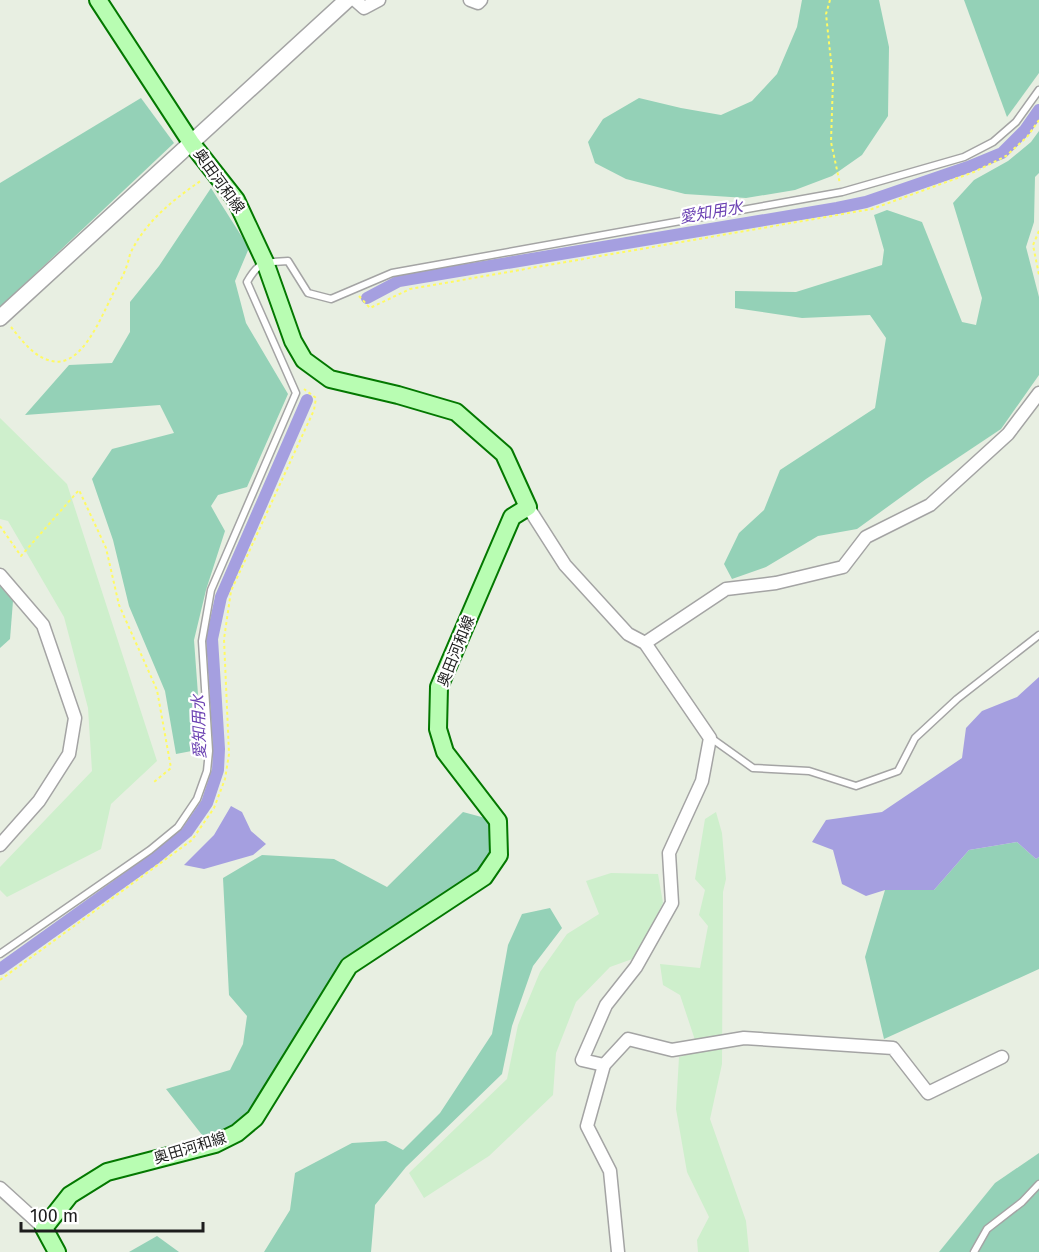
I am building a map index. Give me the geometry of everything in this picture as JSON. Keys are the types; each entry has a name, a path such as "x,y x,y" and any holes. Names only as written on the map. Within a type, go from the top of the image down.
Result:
{"main road":[{"name":"奥田河和線","path":"44,1228 70,1195 107,1172 215,1144 237,1133 255,1118 349,966 484,878 498,855 498,821 445,752 438,729 440,687 512,517 528,507 504,454 456,412 330,379 304,360 293,341 266,262 236,200 192,144 98,0"},
{"path":"44,1228 57,1252"}],"street":[{"path":"4,321 347,0"},
{"path":"355,0 364,8 379,0"},
{"path":"470,0 478,3 481,0"},
{"path":"645,643 726,589 776,583 843,567 866,537 930,506 1008,434 1039,393"},
{"path":"528,507 565,565 628,634 645,643 710,738 702,781 669,853 672,903 636,968 606,1005 582,1060 604,1065"},
{"path":"0,575 43,625 75,718 69,754 39,801 0,845"},
{"path":"618,1252 610,1171 587,1126 604,1065 628,1039 672,1050 744,1038 892,1048 928,1093 1002,1058"},
{"path":"0,1188 44,1228"}],"lane":[{"path":"0,954 150,850 178,827 197,799 207,771 209,751 202,641 211,590 296,393 247,282 256,267 266,262 288,261 308,293 331,299 392,273 842,192 964,157 993,142 1016,122 1039,90"},
{"path":"710,738 753,768 809,771 856,786 898,771 915,738 957,699 1039,635"},
{"path":"974,1252 987,1229 1022,1202 1039,1184"}],"path":[{"path":"830,0 826,14 833,80 831,142 842,192"},
{"path":"353,290 370,308 410,289 872,209 974,172 1006,156 1027,137 1039,120"},
{"path":"4,321 32,351 47,360 60,362 72,356 93,334 127,267 131,251 152,222 178,197 214,172"},
{"path":"1039,231 1033,245 1039,275"},
{"path":"0,526 21,556 79,490 106,549 119,605 157,690 171,768 154,782"}],"green space":[{"path":"802,0 879,0 889,47 888,116 862,155 832,176 795,190 746,198 685,194 626,179 595,163 588,142 603,119 639,98 721,115 752,101 777,74 797,27"},
{"path":"964,0 1039,0 1039,73 1007,117"},
{"path":"141,98 174,143 0,307 0,183"},
{"path":"1039,131 1039,173 1035,177 1034,222 1026,247 1039,297 1039,375 1001,429 857,529 818,536 766,567 732,579 724,564 739,533 764,510 780,470 875,408 886,338 870,315 802,318 735,308 735,291 796,292 882,265 884,250 874,215 887,210 922,222 962,322 976,325 982,298 953,203 974,180 1008,161 1031,142"},
{"path":"211,188 249,248 235,281 246,323 288,394 247,487 218,495 211,506 225,531 206,590 194,640 202,749 176,754 165,691 129,606 113,540 92,479 112,449 174,433 160,405 25,415 69,365 112,363 130,332 130,302 159,266"},
{"path":"0,418 67,484 157,761 111,804 101,849 7,897 0,890 0,867 92,771 88,708 64,617 8,521 0,519"},
{"path":"0,586 13,601 10,639 0,648"},
{"path":"463,812 489,819 492,849 477,875 346,960 252,1114 233,1128 206,1140 166,1089 230,1070 243,1044 247,1016 229,995 223,878 262,855 334,859 387,887"},
{"path":"716,812 722,833 726,879 723,892 722,1064 710,1119 746,1221 749,1252 698,1252 697,1240 709,1217 687,1172 676,1109 679,1057 699,1052 680,995 663,985 660,964 700,968 708,926 699,915 705,890 695,879 705,819"},
{"path":"1017,842 1036,859 1039,857 1039,969 884,1039 865,957 885,890 934,890 969,850"},
{"path":"611,873 658,874 663,903 635,958 610,967 576,1002 556,1053 553,1095 489,1156 424,1198 409,1173 507,1079 518,1025 540,972 567,934 599,914 586,881"},
{"path":"550,908 562,928 533,966 512,1026 502,1074 406,1167 375,1205 371,1252 264,1252 290,1210 295,1173 352,1143 386,1141 403,1150 440,1113 492,1034 508,945 522,914"},
{"path":"1039,1153 1039,1252 939,1252 995,1183"},
{"path":"157,1236 179,1252 129,1252"}],"shaded area":[{"path":"1039,677 1039,857 1036,859 1017,842 969,850 934,890 885,890 866,896 842,884 833,850 812,842 826,820 882,812 962,758 966,728 982,711 1017,697"},
{"path":"231,806 242,812 251,831 266,844 253,855 204,869 184,865 214,835"}],"waterway":[{"name":"愛知用水","path":"367,298 399,281 866,202 1002,153 1025,130 1039,110"},
{"name":"愛知用水","path":"0,969 157,857 187,832 207,803 218,770 219,749 212,639 221,597 307,400"}]}
